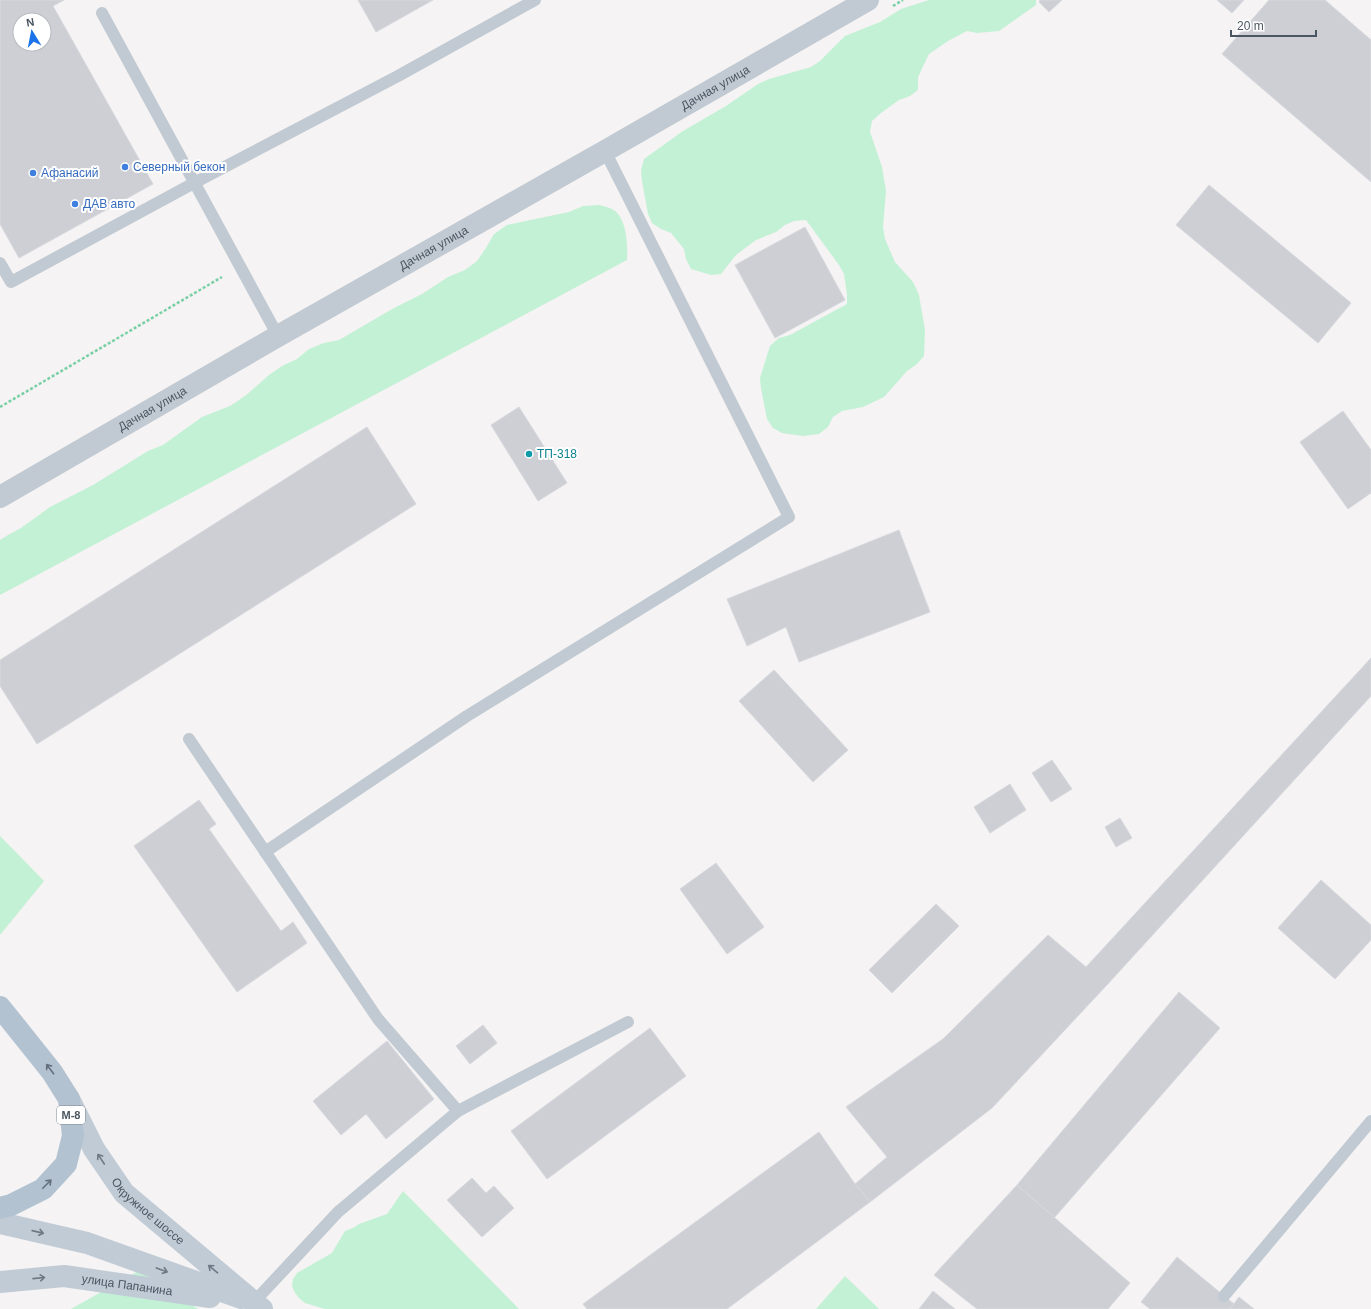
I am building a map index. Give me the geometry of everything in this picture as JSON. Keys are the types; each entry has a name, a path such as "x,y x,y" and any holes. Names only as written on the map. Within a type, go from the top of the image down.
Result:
{"main road":[{"name":"Окружное шоссе","path":"0,1007 52,1072 69,1099 94,1148 124,1193 257,1306"},
{"name":"Окружное шоссе","path":"0,1208 11,1205 43,1189 66,1164 73,1136 69,1099"},
{"path":"0,1223 87,1243 257,1306"},
{"name":"улица Папанина","path":"0,1282 64,1276 257,1306"}],"street":[{"name":"Дачная улица","path":"0,497 278,336 868,0"}],"lane":[{"path":"0,263 11,282 194,183 398,76 535,0"},
{"path":"102,13 278,336"},
{"path":"265,852 467,716 789,517 605,151"},
{"path":"189,739 378,1018 458,1111"},
{"path":"257,1306 338,1212 458,1111 628,1022"},
{"path":"1224,1296 1371,1121"}],"path":[{"path":"0,407 240,266"}],"green space":[{"path":"929,0 1036,0 1036,5 999,31 977,33 967,31 948,41 929,54 918,77 918,90 910,96 899,100 872,121 870,132 882,167 886,191 883,227 885,239 895,262 913,282 919,295 925,330 924,356 917,364 907,371 884,397 863,407 842,411 833,417 828,427 819,434 803,436 782,433 773,428 767,419 761,388 760,378 770,346 779,338 790,335 847,304 844,274 806,220 794,221 785,225 776,232 756,240 736,255 721,274 711,275 691,269 686,259 684,249 671,233 652,223 648,214 641,170 644,159 683,131 726,106 758,84 769,79 811,67 820,61 845,36 880,22 901,9"},
{"path":"599,205 612,209 621,218 627,239 627,260 0,595 0,540 21,528 50,507 93,485 148,451 163,445 202,417 230,406 245,396 269,375 282,366 297,359 309,349 324,343 339,340 394,308 422,294 448,277 465,270 477,261 494,234 507,225 569,212 583,206"},
{"path":"0,836 44,881 0,935"},
{"path":"403,1191 519,1309 325,1309 305,1303 299,1298 292,1286 293,1279 297,1273 332,1253 345,1231 359,1224 387,1214"},
{"path":"142,1269 198,1309 71,1309"},
{"path":"845,1276 879,1309 816,1309"}],"building":[{"path":"0,0 64,0 53,6 153,184 19,258 0,224"},
{"path":"358,0 433,0 376,32"},
{"path":"1040,0 1062,0 1049,12 1039,2"},
{"path":"1217,0 1244,0 1232,13"},
{"path":"1269,0 1325,0 1371,40 1371,182 1222,54"},
{"path":"1209,185 1351,303 1318,343 1176,225"},
{"path":"805,227 845,300 775,338 735,265"},
{"name":"ТП-318","path":"519,407 567,483 538,501 491,425"},
{"path":"1343,411 1371,450 1371,493 1348,509 1300,442"},
{"path":"367,427 416,504 37,744 0,686 0,660"},
{"path":"899,530 930,612 799,662 786,627 747,646 727,599"},
{"path":"1371,658 1371,696 1106,986 992,1108 870,1202 855,1184 887,1157 846,1107 943,1039 1048,935 1086,967"},
{"path":"774,670 848,750 813,782 739,701"},
{"path":"1052,760 1072,789 1051,802 1032,773"},
{"path":"1010,784 1026,810 990,833 974,807"},
{"path":"199,800 216,824 209,829 281,931 293,922 307,943 237,992 134,846"},
{"path":"1120,818 1132,838 1116,847 1105,827"},
{"path":"716,863 764,927 727,954 680,889"},
{"path":"1321,880 1371,925 1371,940 1335,979 1278,928"},
{"path":"936,904 959,926 892,993 869,970"},
{"path":"1179,992 1220,1028 1054,1218 1017,1185"},
{"path":"483,1025 497,1043 470,1064 456,1046"},
{"path":"650,1028 686,1076 547,1179 511,1131"},
{"path":"387,1041 434,1099 386,1139 366,1114 341,1135 313,1101"},
{"path":"819,1132 855,1184 870,1202 727,1309 587,1309 583,1304"},
{"path":"472,1178 486,1193 494,1186 514,1208 482,1237 447,1200"},
{"path":"1017,1185 1130,1283 1108,1309 977,1309 934,1275"},
{"path":"1177,1257 1234,1304 1230,1309 1150,1309 1141,1302"},
{"path":"933,1291 955,1309 919,1309"},
{"path":"1239,1297 1254,1309 1230,1309"}],"place":[{"name":"Северный бекон","path":"125,167"},
{"name":"Афанасий","path":"33,173"},
{"name":"ДАВ авто","path":"75,204"},
{"name":"ТП-318","path":"529,454"}]}
